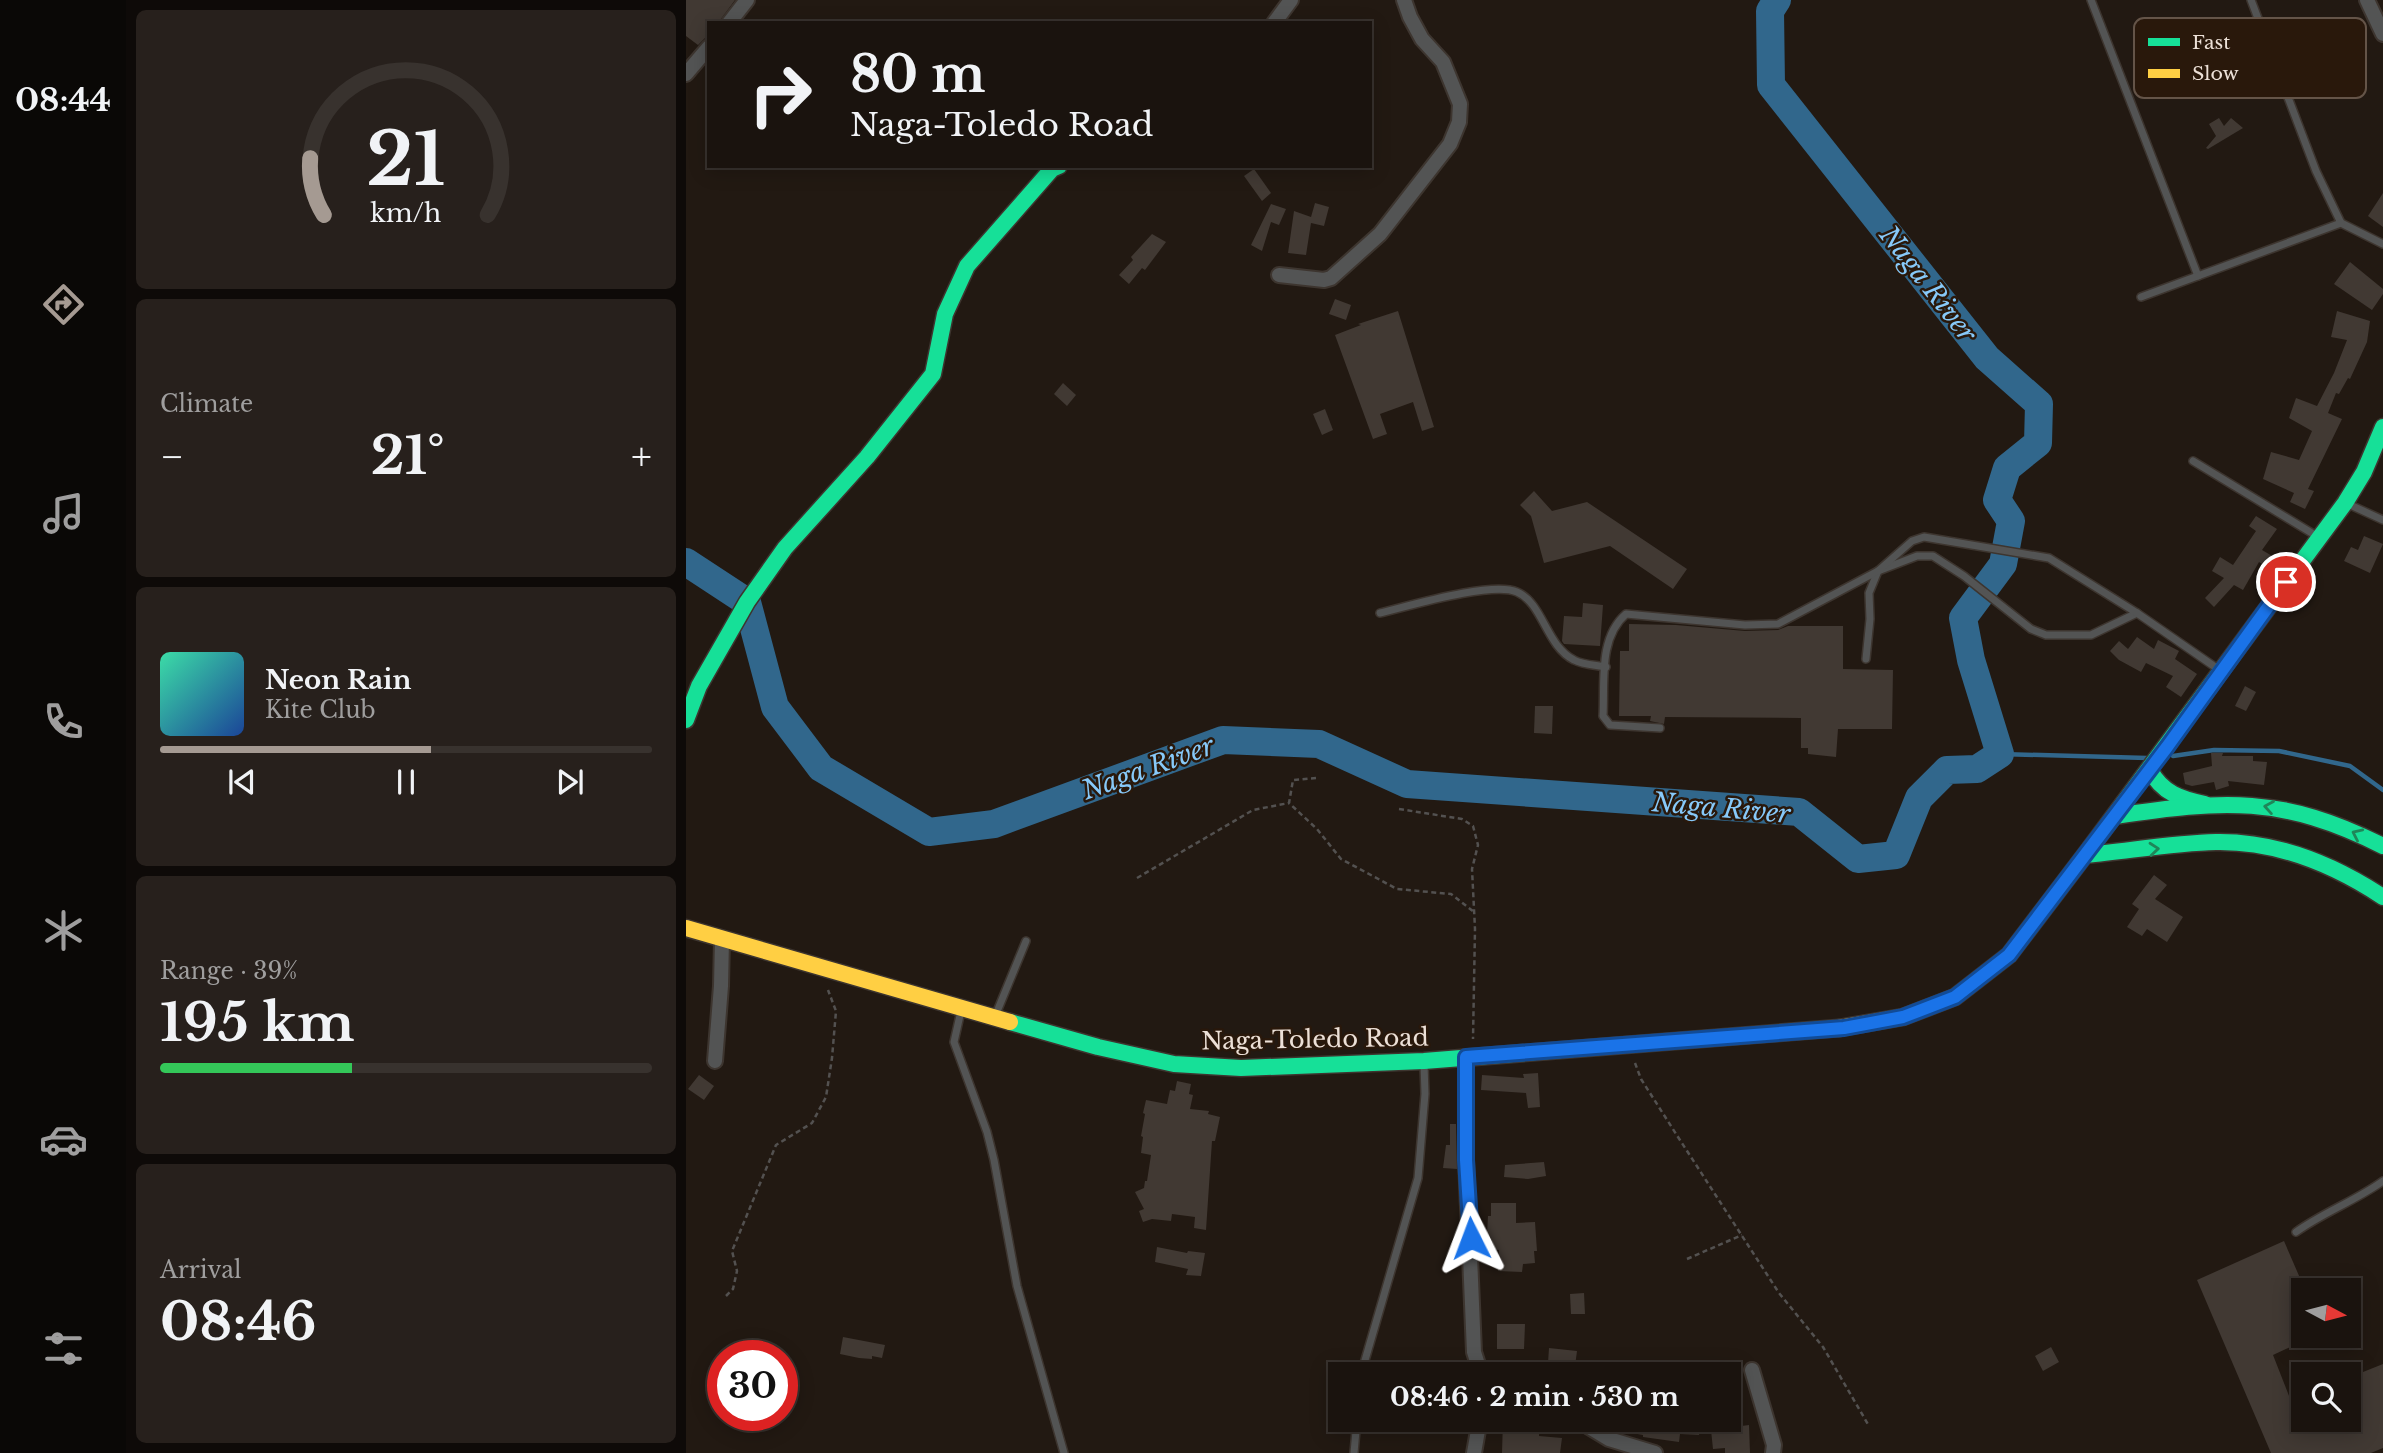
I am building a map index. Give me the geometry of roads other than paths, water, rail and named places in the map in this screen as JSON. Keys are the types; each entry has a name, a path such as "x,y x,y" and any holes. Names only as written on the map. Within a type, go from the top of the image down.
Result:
{"main road":[{"path":"686,720 699,686 747,602 785,548 867,457 933,374 945,314 967,266 1054,168"},
{"name":"Naga-Toledo Road","path":"686,928 1098,1047 1174,1064 1241,1068 1424,1061 1844,1028 1903,1017 1955,997 2009,955 2167,747 2344,503 2364,472 2383,427"},
{"path":"2152,767 2160,788 2172,796 2205,804"},
{"path":"2115,816 2205,804 2247,804 2331,822 2383,846"},
{"path":"2086,855 2216,842 2270,847 2312,859 2383,897"}],"street":[{"path":"731,21 747,0"},
{"path":"1275,21 1291,0"},
{"path":"1279,275 1324,280 1331,278 1380,234 1450,144 1460,122 1460,104 1443,62 1422,39 1409,17 1404,0"},
{"path":"2367,0 2383,34"},
{"path":"686,74 707,49"},
{"path":"715,1061 722,986 722,939"},
{"path":"1469,1057 1466,1160 1474,1352 1477,1362"},
{"path":"1752,1370 1774,1445 1773,1453"},
{"path":"1474,1453 1478,1432"},
{"path":"1597,1432 1609,1439 1655,1453"}],"lane":[{"path":"2091,0 2198,276"},
{"path":"2251,0 2258,18"},
{"path":"2288,98 2316,171 2341,223 2383,244"},
{"path":"2141,297 2341,223"},
{"path":"2193,461 2319,538"},
{"path":"2344,503 2383,520"},
{"path":"1866,659 1870,619 1869,593 1878,571 1912,541 1935,537 2049,558 2137,613 2221,672"},
{"path":"1660,727 1610,725 1603,716 1609,636 1615,623 1626,614 1745,625 1777,624 1878,571 1917,556 1934,556 2031,629 2046,635 2091,635 2137,613"},
{"path":"1380,613 1459,595 1504,589 1519,592 1533,607 1551,640 1574,660 1606,667"},
{"path":"995,1017 1026,941"},
{"path":"961,1008 954,1042 992,1150 1017,1286 1064,1453"},
{"path":"1364,1362 1418,1178 1425,1094 1424,1061"},
{"path":"2296,1232 2318,1217 2361,1197 2383,1181"},
{"path":"1354,1453 1356,1432"}],"waterway":[{"name":"Naga River","path":"686,562 747,602 775,707 821,768 929,832 994,824 1223,740 1319,744 1407,784 1799,812 1858,859 1896,855 1919,798 1947,770 1977,769 2000,754 1971,660 1963,618 2003,564 2011,521 1997,500 2007,468 2038,443 2039,404 1987,358 1771,85 1770,11 1777,0"},
{"path":"2173,756 2214,750 2279,751 2350,766 2383,790"},
{"path":"2000,754 2147,758"}]}
